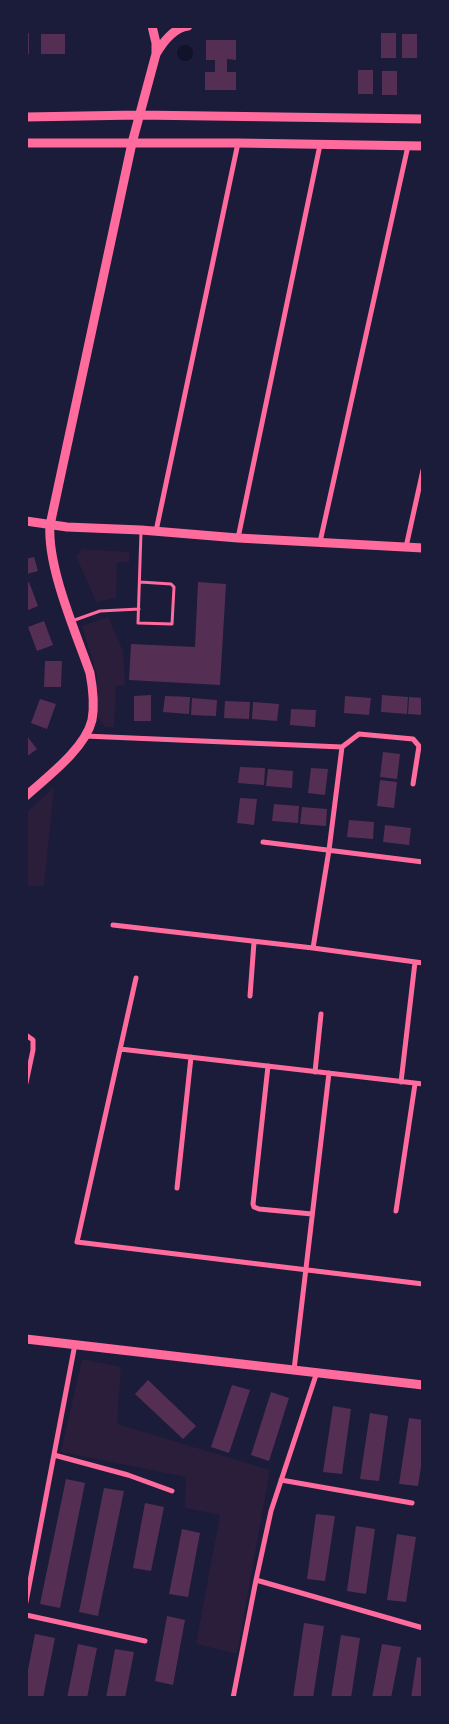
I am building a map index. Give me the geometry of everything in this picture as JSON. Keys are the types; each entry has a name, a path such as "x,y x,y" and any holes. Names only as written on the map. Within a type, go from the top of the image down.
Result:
{"street":[{"path":"26,796 61,764 85,736 91,722 94,707 94,690 90,673 52,555 50,525 138,116 156,54 156,43 152,26"},
{"path":"156,54 167,38 182,26 188,26"},
{"path":"26,116 423,119"},
{"path":"156,531 238,143"},
{"path":"27,144 238,143 423,146"},
{"path":"238,538 320,144"},
{"path":"320,542 408,146"},
{"path":"406,547 423,470"},
{"path":"26,521 50,525 238,538 423,548"},
{"path":"85,736 342,747 359,734 413,739 419,746 413,784"},
{"path":"313,948 329,850 342,747"},
{"path":"263,842 423,862"},
{"path":"113,926 313,948 423,963"},
{"path":"250,996 254,942"},
{"path":"401,1082 415,962"},
{"path":"136,978 77,1242 423,1284"},
{"path":"315,1072 321,1014"},
{"path":"26,1035 33,1040 33,1050 26,1083"},
{"path":"120,1049 423,1084"},
{"path":"177,1188 191,1057"},
{"path":"268,1066 253,1204 254,1207 259,1209 312,1214"},
{"path":"294,1370 329,1073"},
{"path":"396,1211 415,1084"},
{"path":"26,1339 423,1385"},
{"path":"26,1602 75,1344"},
{"path":"233,1698 263,1545 281,1480 317,1372"},
{"path":"54,1455 128,1475 172,1491"},
{"path":"281,1480 412,1503"},
{"path":"256,1580 423,1628"},
{"path":"26,1615 145,1642"}],"lane":[{"path":"140,582 171,584 174,587 172,624 138,622 141,530"},
{"path":"72,621 100,611 139,610"}],"shaded area":[{"path":"182,45 188,45 193,50 191,59 182,61 177,56 177,50"},
{"path":"82,549 129,552 129,562 117,563 116,598 96,602 76,556"},
{"path":"108,617 123,651 125,685 116,686 114,727 105,727 96,715 97,676 82,626"},
{"path":"54,787 44,886 26,886 26,813"},
{"path":"82,1359 121,1367 117,1424 270,1470 237,1654 196,1644 220,1515 185,1508 186,1477 61,1452"}],"building":[{"path":"29,33 29,54 26,54 26,34"},
{"path":"381,33 396,33 396,58 381,58"},
{"path":"41,34 65,34 65,54 41,54"},
{"path":"402,34 417,34 417,58 402,58"},
{"path":"206,40 236,40 236,60 227,59 227,72 236,72 236,90 205,90 205,72 215,72 215,60 206,60"},
{"path":"358,70 373,70 373,94 358,94"},
{"path":"382,71 397,71 397,95 382,95"},
{"path":"34,557 38,571 27,574 26,559"},
{"path":"29,582 38,606 26,611 26,583"},
{"path":"198,582 226,584 220,685 129,680 131,644 195,647"},
{"path":"44,621 53,645 37,651 28,627"},
{"path":"45,661 62,661 61,687 44,687"},
{"path":"151,695 151,721 134,721 134,696"},
{"path":"382,695 408,697 407,714 381,712"},
{"path":"165,696 190,697 189,714 163,712"},
{"path":"345,696 371,698 369,715 344,713"},
{"path":"409,697 423,698 423,715 408,714"},
{"path":"192,698 217,700 216,716 191,715"},
{"path":"40,699 56,704 47,729 31,723"},
{"path":"225,701 250,702 249,719 224,718"},
{"path":"253,702 279,704 277,721 252,719"},
{"path":"291,709 316,710 315,727 290,725"},
{"path":"26,735 37,749 26,757"},
{"path":"383,752 400,754 397,779 380,777"},
{"path":"240,767 265,768 264,785 238,783"},
{"path":"311,768 328,769 325,795 308,793"},
{"path":"268,769 293,771 292,788 266,786"},
{"path":"380,780 397,782 394,808 377,806"},
{"path":"240,798 257,799 254,825 237,823"},
{"path":"274,804 299,806 298,823 272,821"},
{"path":"302,807 327,809 326,826 300,824"},
{"path":"349,820 374,822 373,839 347,837"},
{"path":"385,825 411,828 409,845 383,842"},
{"path":"148,1380 196,1426 183,1439 135,1394"},
{"path":"232,1385 250,1390 229,1453 211,1447"},
{"path":"271,1392 289,1398 269,1461 251,1455"},
{"path":"333,1406 351,1409 342,1474 323,1472"},
{"path":"370,1413 388,1416 379,1481 360,1479"},
{"path":"409,1418 423,1420 423,1454 418,1486 399,1484"},
{"path":"66,1479 85,1483 60,1608 40,1604"},
{"path":"104,1488 124,1491 98,1616 79,1612"},
{"path":"145,1503 164,1507 151,1571 133,1568"},
{"path":"316,1514 335,1516 325,1581 307,1579"},
{"path":"356,1526 375,1529 366,1594 347,1591"},
{"path":"182,1529 200,1533 188,1597 169,1594"},
{"path":"397,1534 416,1537 406,1602 387,1600"},
{"path":"167,1616 185,1620 173,1685 155,1681"},
{"path":"304,1623 324,1626 313,1698 293,1698"},
{"path":"35,1634 55,1638 43,1698 26,1698 26,1680"},
{"path":"341,1635 360,1638 351,1698 331,1698"},
{"path":"78,1644 97,1648 87,1698 67,1698"},
{"path":"382,1644 401,1647 391,1698 372,1698"},
{"path":"115,1649 134,1652 125,1698 106,1698"},
{"path":"417,1657 423,1658 423,1698 411,1698"}]}
